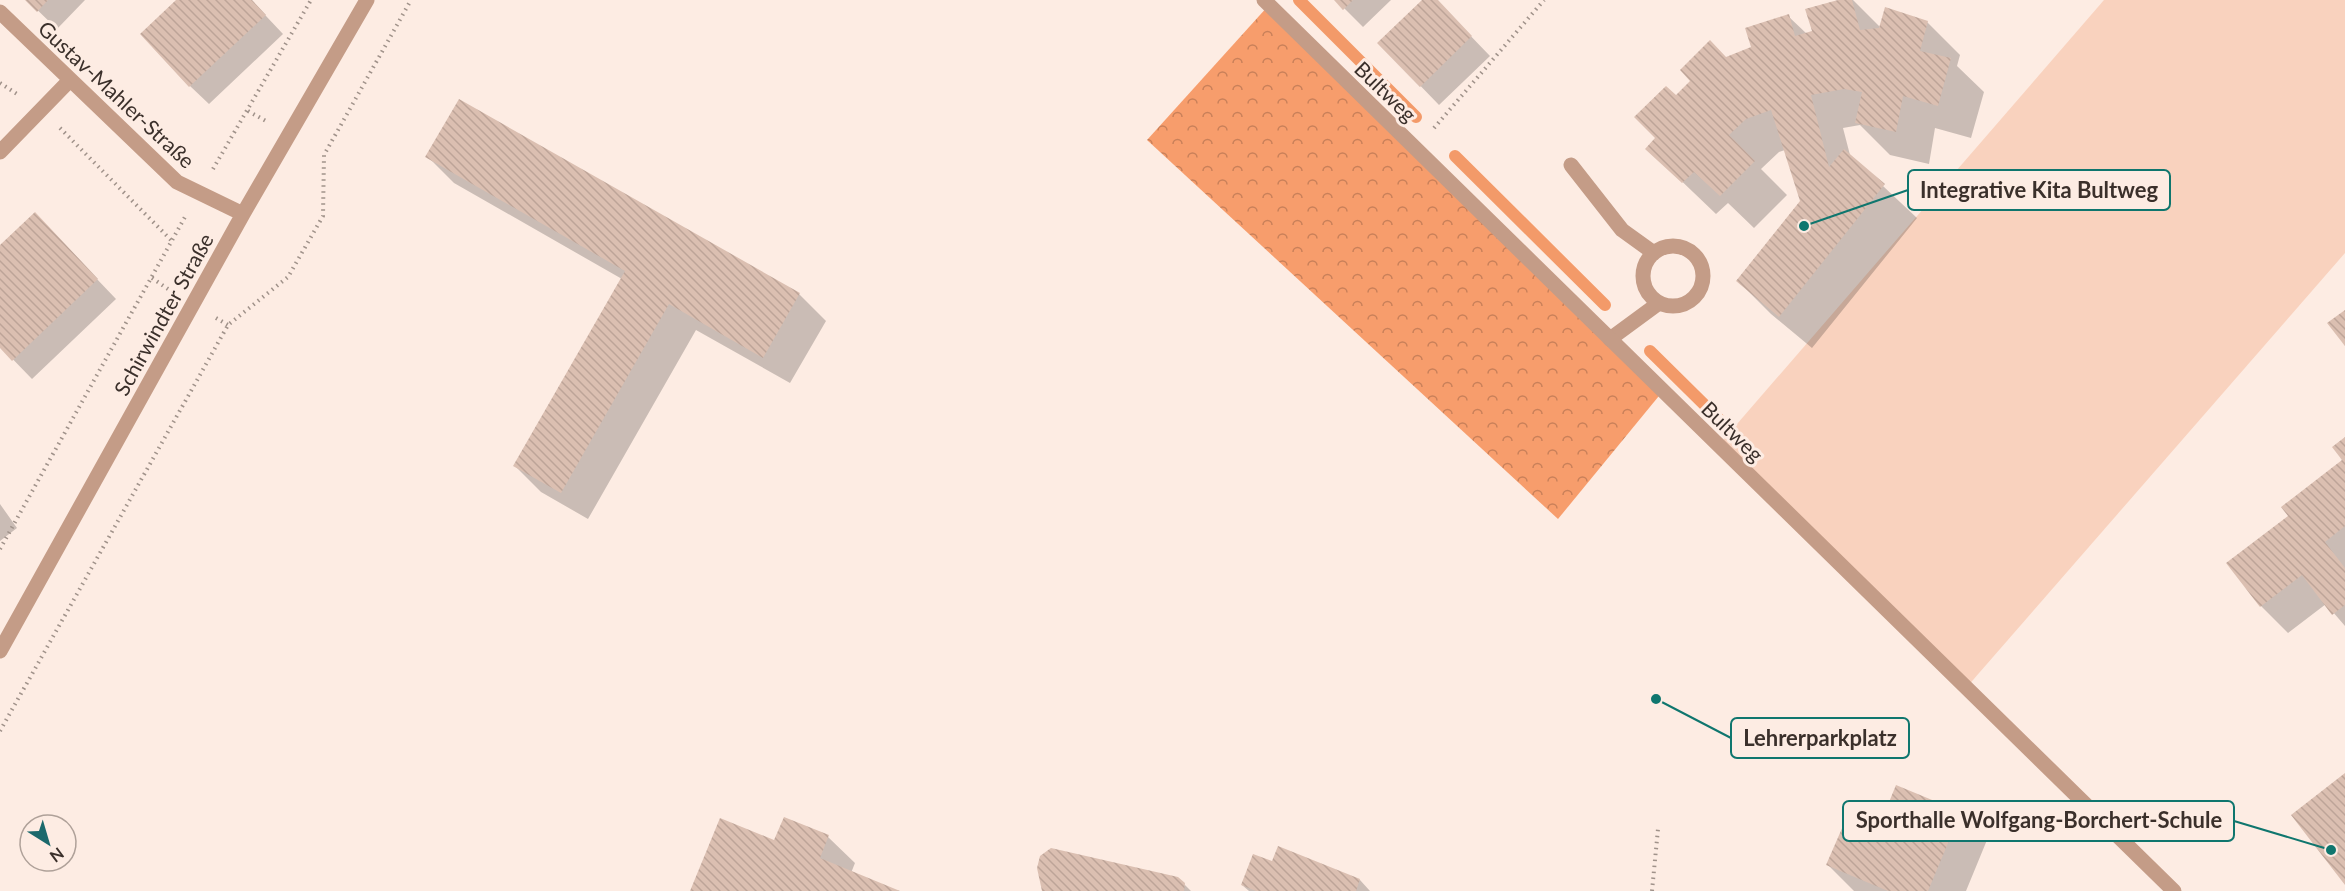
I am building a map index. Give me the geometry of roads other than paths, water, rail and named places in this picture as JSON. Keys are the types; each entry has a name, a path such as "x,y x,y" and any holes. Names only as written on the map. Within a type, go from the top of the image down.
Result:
{"street":[{"name":"Schirwindter Straße","path":"0,651 243,214 366,0"},
{"name":"Bultweg","path":"1264,0 2174,891"},
{"name":"Gustav-Mahler-Straße","path":"0,12 177,182 243,214"},
{"path":"0,152 70,80"},
{"path":"1571,165 1622,230 1654,253"},
{"path":"1676,247 1687,250 1696,257 1702,267 1703,279 1700,290 1692,299 1682,305 1670,306 1659,303 1650,296 1644,285 1643,274 1646,262 1654,253 1664,248 1676,247"},
{"path":"1610,339 1659,303"}],"waterway":[{"path":"1299,0 1416,117"},
{"path":"1455,156 1605,305"},
{"path":"1650,351 1732,432"}],"place":[{"name":"Integrative Kita Bultweg","path":"1804,226"},
{"name":"Lehrerparkplatz","path":"1656,699"},
{"name":"Sporthalle Wolfgang-Borchert-Schule","path":"2331,850"}]}
